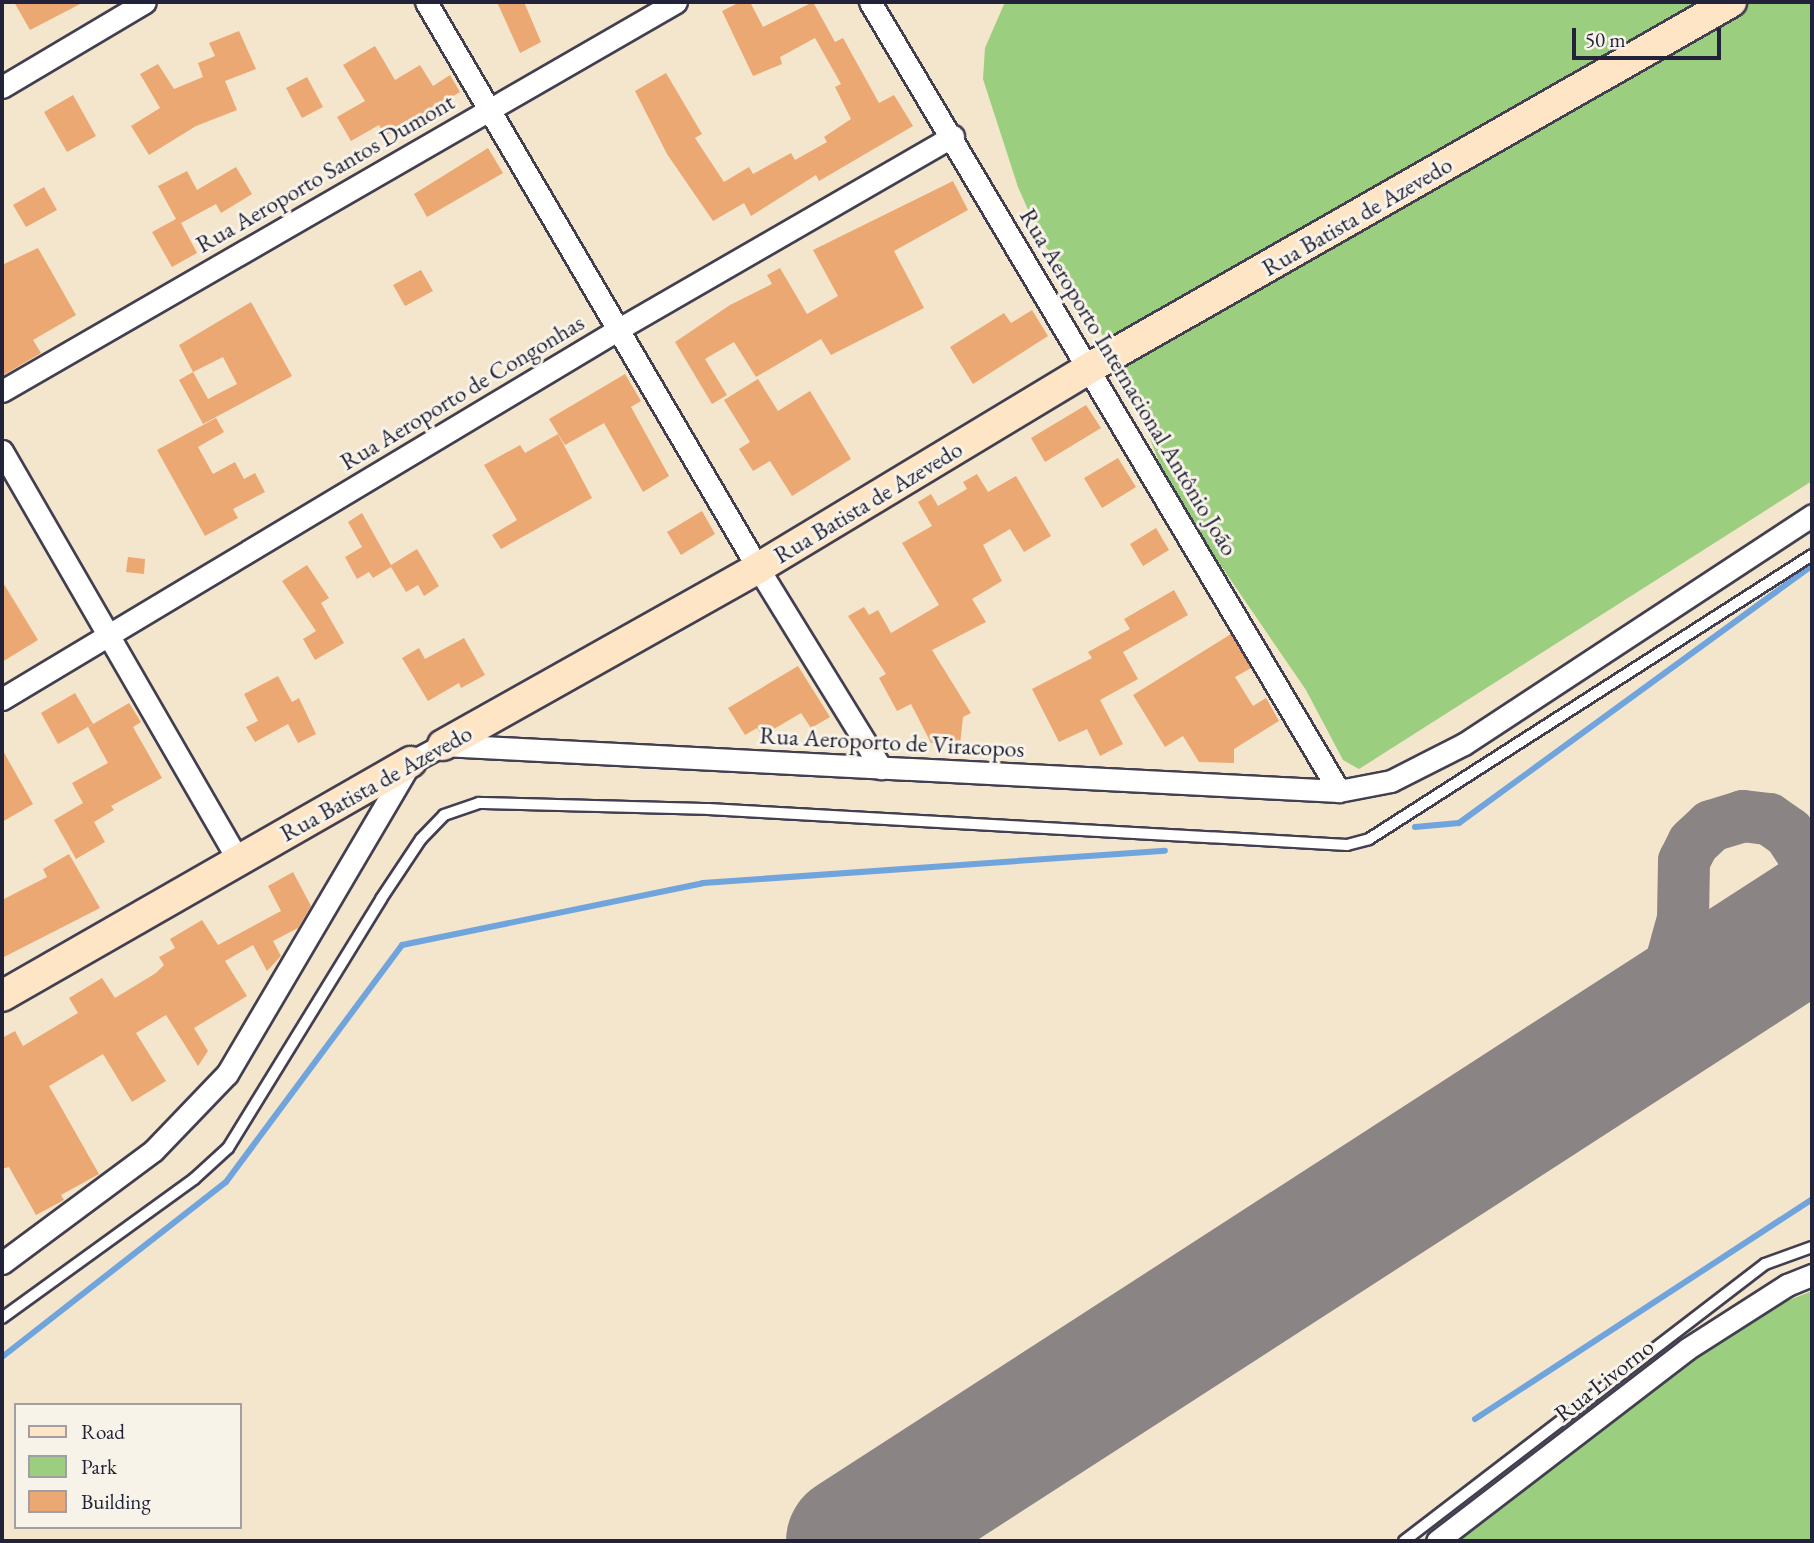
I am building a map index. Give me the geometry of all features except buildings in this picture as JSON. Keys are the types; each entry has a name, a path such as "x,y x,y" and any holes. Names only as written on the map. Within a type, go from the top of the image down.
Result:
{"street":[{"path":"2,87 145,2"},
{"path":"426,2 486,109 758,568 881,768"},
{"name":"Rua Aeroporto Santos Dumont","path":"2,391 486,109 676,2"},
{"name":"Rua Aeroporto Internacional Antônio João","path":"870,2 1091,367 1339,791"},
{"name":"Rua Batista de Azevedo","path":"2,996 411,762 758,568 1091,367 1731,2"},
{"name":"Rua Aeroporto de Congonhas","path":"2,699 617,330 953,136"},
{"path":"2,451 238,860"},
{"name":"Rua Aeroporto de Viracopos","path":"443,745 1339,791 1391,781 1464,744 1812,515"},
{"path":"2,1263 154,1150 227,1074 411,762"},
{"name":"Rua Livorno","path":"1437,1541 1687,1349 1787,1285 1812,1275"}],"lane":[{"path":"2,1318 194,1179 228,1148 381,899 444,815 479,803 708,809 1348,845 1369,839 1812,555"},
{"path":"1404,1541 1765,1264 1812,1247"}],"green space":[{"path":"1005,2 1812,2 1812,481 1359,769 1343,760 1306,690 1189,519 1164,474 1118,359 1041,239 1018,187 983,79 985,48"},
{"path":"1812,1291 1812,1541 1458,1541 1673,1369 1764,1310"}],"waterway":[{"path":"1415,827 1459,823 1812,566"},
{"path":"2,1357 226,1182 402,945 703,883 1165,851"},
{"path":"1475,1419 1812,1199"}],"taxiway":[{"path":"1626,1041 1667,977 1683,919 1684,861 1693,843 1711,826 1743,816 1769,819 1789,833 1812,868"}],"runway":[{"path":"852,1541 1812,921"}]}
